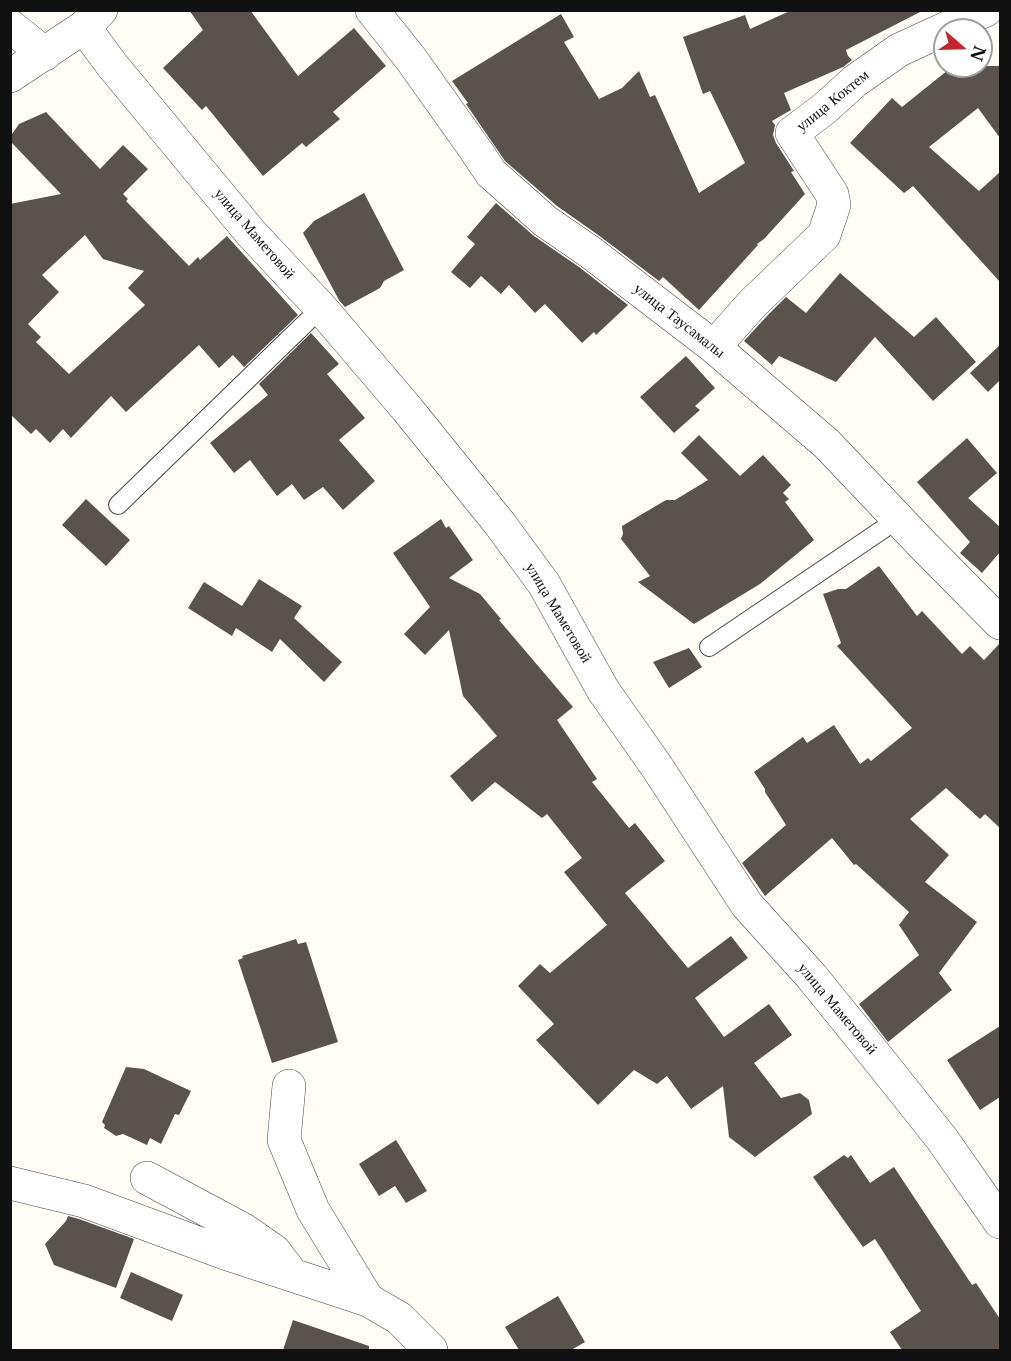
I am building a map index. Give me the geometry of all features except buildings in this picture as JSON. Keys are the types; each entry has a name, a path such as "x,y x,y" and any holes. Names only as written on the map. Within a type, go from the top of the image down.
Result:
{"street":[{"name":"улица Таусамалы","path":"372,10 411,58 491,174 545,221 590,252 714,347 826,444 1000,623"},
{"name":"улица Коктем","path":"714,347 752,304 824,235 834,205 832,194 792,133 824,109 855,81 899,50 986,10"},
{"path":"10,76 93,19"},
{"name":"улица Маметовой","path":"93,19 112,65 251,233 321,308 408,410 500,524 544,584 603,690 657,767 747,905 812,978 880,1061 942,1139 1000,1222"},
{"path":"10,26 45,54"},
{"path":"289,1086 284,1140 313,1210 368,1300"},
{"path":"147,1178 244,1230 273,1251 293,1275"},
{"path":"10,1183 84,1201 225,1253 368,1300 399,1318 431,1350"}],"lane":[{"path":"118,506 321,308"},
{"path":"709,647 898,519"}]}
